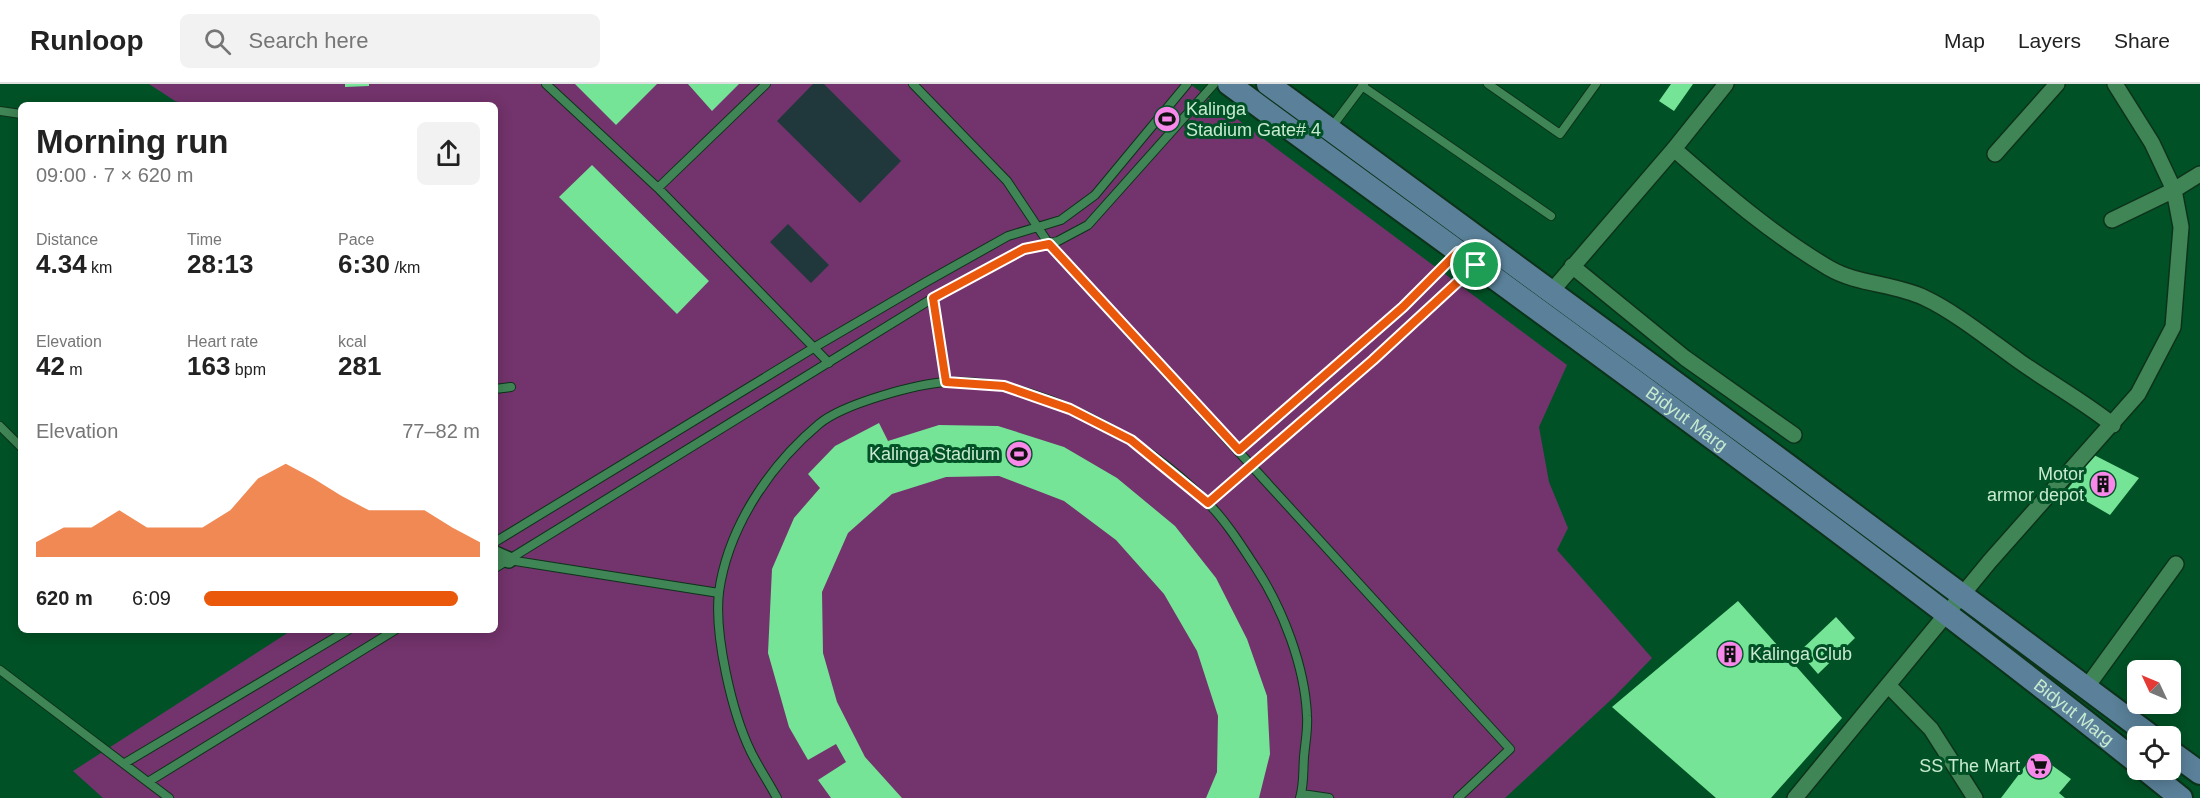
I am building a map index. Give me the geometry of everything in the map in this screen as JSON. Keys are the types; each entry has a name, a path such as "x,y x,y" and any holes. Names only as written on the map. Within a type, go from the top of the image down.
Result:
{"main road":[{"name":"Bidyut Marg","path":"1229,84 1946,613 2127,754"},
{"name":"Bidyut Marg","path":"1268,84 2137,726"},
{"path":"2181,759 2200,773"},
{"path":"2158,780 2181,798"}],"street":[{"path":"1551,292 1674,149 1726,84"},
{"path":"1995,154 2056,84"},
{"path":"1795,798 1961,595 2138,394 2173,327 2181,227 2174,190 2152,143 2115,84"},
{"path":"1674,149 1719,190 1807,254 1849,277 1902,289 1937,304 2022,363 2081,399 2113,425"},
{"path":"2112,220 2174,190 2200,174"},
{"path":"1572,266 1685,358 1794,435"},
{"path":"2086,688 2176,564"},
{"path":"1888,685 1931,729 1975,798"}],"lane":[{"path":"546,84 658,189 829,363"},
{"path":"658,189 766,84"},
{"path":"913,84 1007,181 1049,244 1510,749 1458,798"},
{"path":"498,540 814,346 1008,236 1061,220 1095,195 1187,84"},
{"path":"502,557 829,363 933,298 1024,249 1049,244 1088,225 1214,84"},
{"path":"1488,84 1560,134 1596,84"},
{"path":"1330,129 1363,85 1551,216"},
{"path":"0,111 18,114"},
{"path":"1239,450 1403,307 1458,252"},
{"path":"1208,503 1373,360 1476,265"},
{"path":"933,298 946,382"},
{"path":"777,798 750,751 732,697 722,645 719,593 734,536 772,472 821,422 869,399 946,382 1004,386 1070,409 1131,440 1208,503 1237,540 1271,591 1295,649 1307,715 1301,796 1329,798"},
{"path":"498,389 511,387"},
{"path":"0,426 18,444"},
{"path":"502,557 719,593"},
{"path":"125,763 343,633"},
{"path":"148,782 389,633"},
{"path":"0,670 169,798"}],"shaded area":[{"name":"Kalinga Stadium","path":"149,84 1190,84 1567,365 1539,427 1549,482 1568,528 1557,550 1652,658 1614,697 1505,798 103,798 73,771 287,633 498,633 498,102 175,101"}],"water":[{"path":"813,84 824,84 901,161 860,203 777,121"},
{"path":"788,224 829,265 811,283 770,242"}],"building":[{"path":"345,84 369,84 369,86 345,87"},
{"path":"575,84 657,84 616,125"},
{"path":"688,84 739,84 712,111"},
{"path":"1671,84 1693,84 1674,111 1659,101"},
{"path":"592,165 709,281 677,314 559,197"},
{"path":"879,423 888,441 939,425 998,426 1064,447 1117,478 1175,526 1216,578 1247,639 1267,696 1270,754 1259,798 1206,798 1217,772 1218,716 1197,651 1164,594 1116,540 1064,501 999,476 946,477 892,494 848,533 822,592 823,653 837,702 865,757 902,798 831,798 818,780 846,762 836,744 808,760 789,727 768,653 772,569 794,518 820,488 808,474 835,446"},
{"name":"Motor armor depot","path":"2094,455 2139,478 2110,515 2067,490"},
{"name":"Kalinga Club","path":"1738,601 1842,718 1771,798 1716,798 1612,707"},
{"path":"1836,617 1855,638 1818,674 1799,652"},
{"name":"SS The Mart","path":"2035,753 2071,779 2059,793 2065,798 2001,798"}],"place":[{"name":"Kalinga Stadium Gate# 4","path":"1167,119"},
{"name":"Kalinga Stadium","path":"1019,454"},
{"name":"Motor armor depot","path":"2103,484"},
{"name":"Kalinga Club","path":"1730,654"},
{"name":"SS The Mart","path":"2039,766"}],"route":[{"path":"1049,244 1239,450 1403,307 1458,252 1476,265 1373,360 1208,503 1131,440 1070,409 1004,386 946,382 933,298 1024,249 1049,244"}]}
